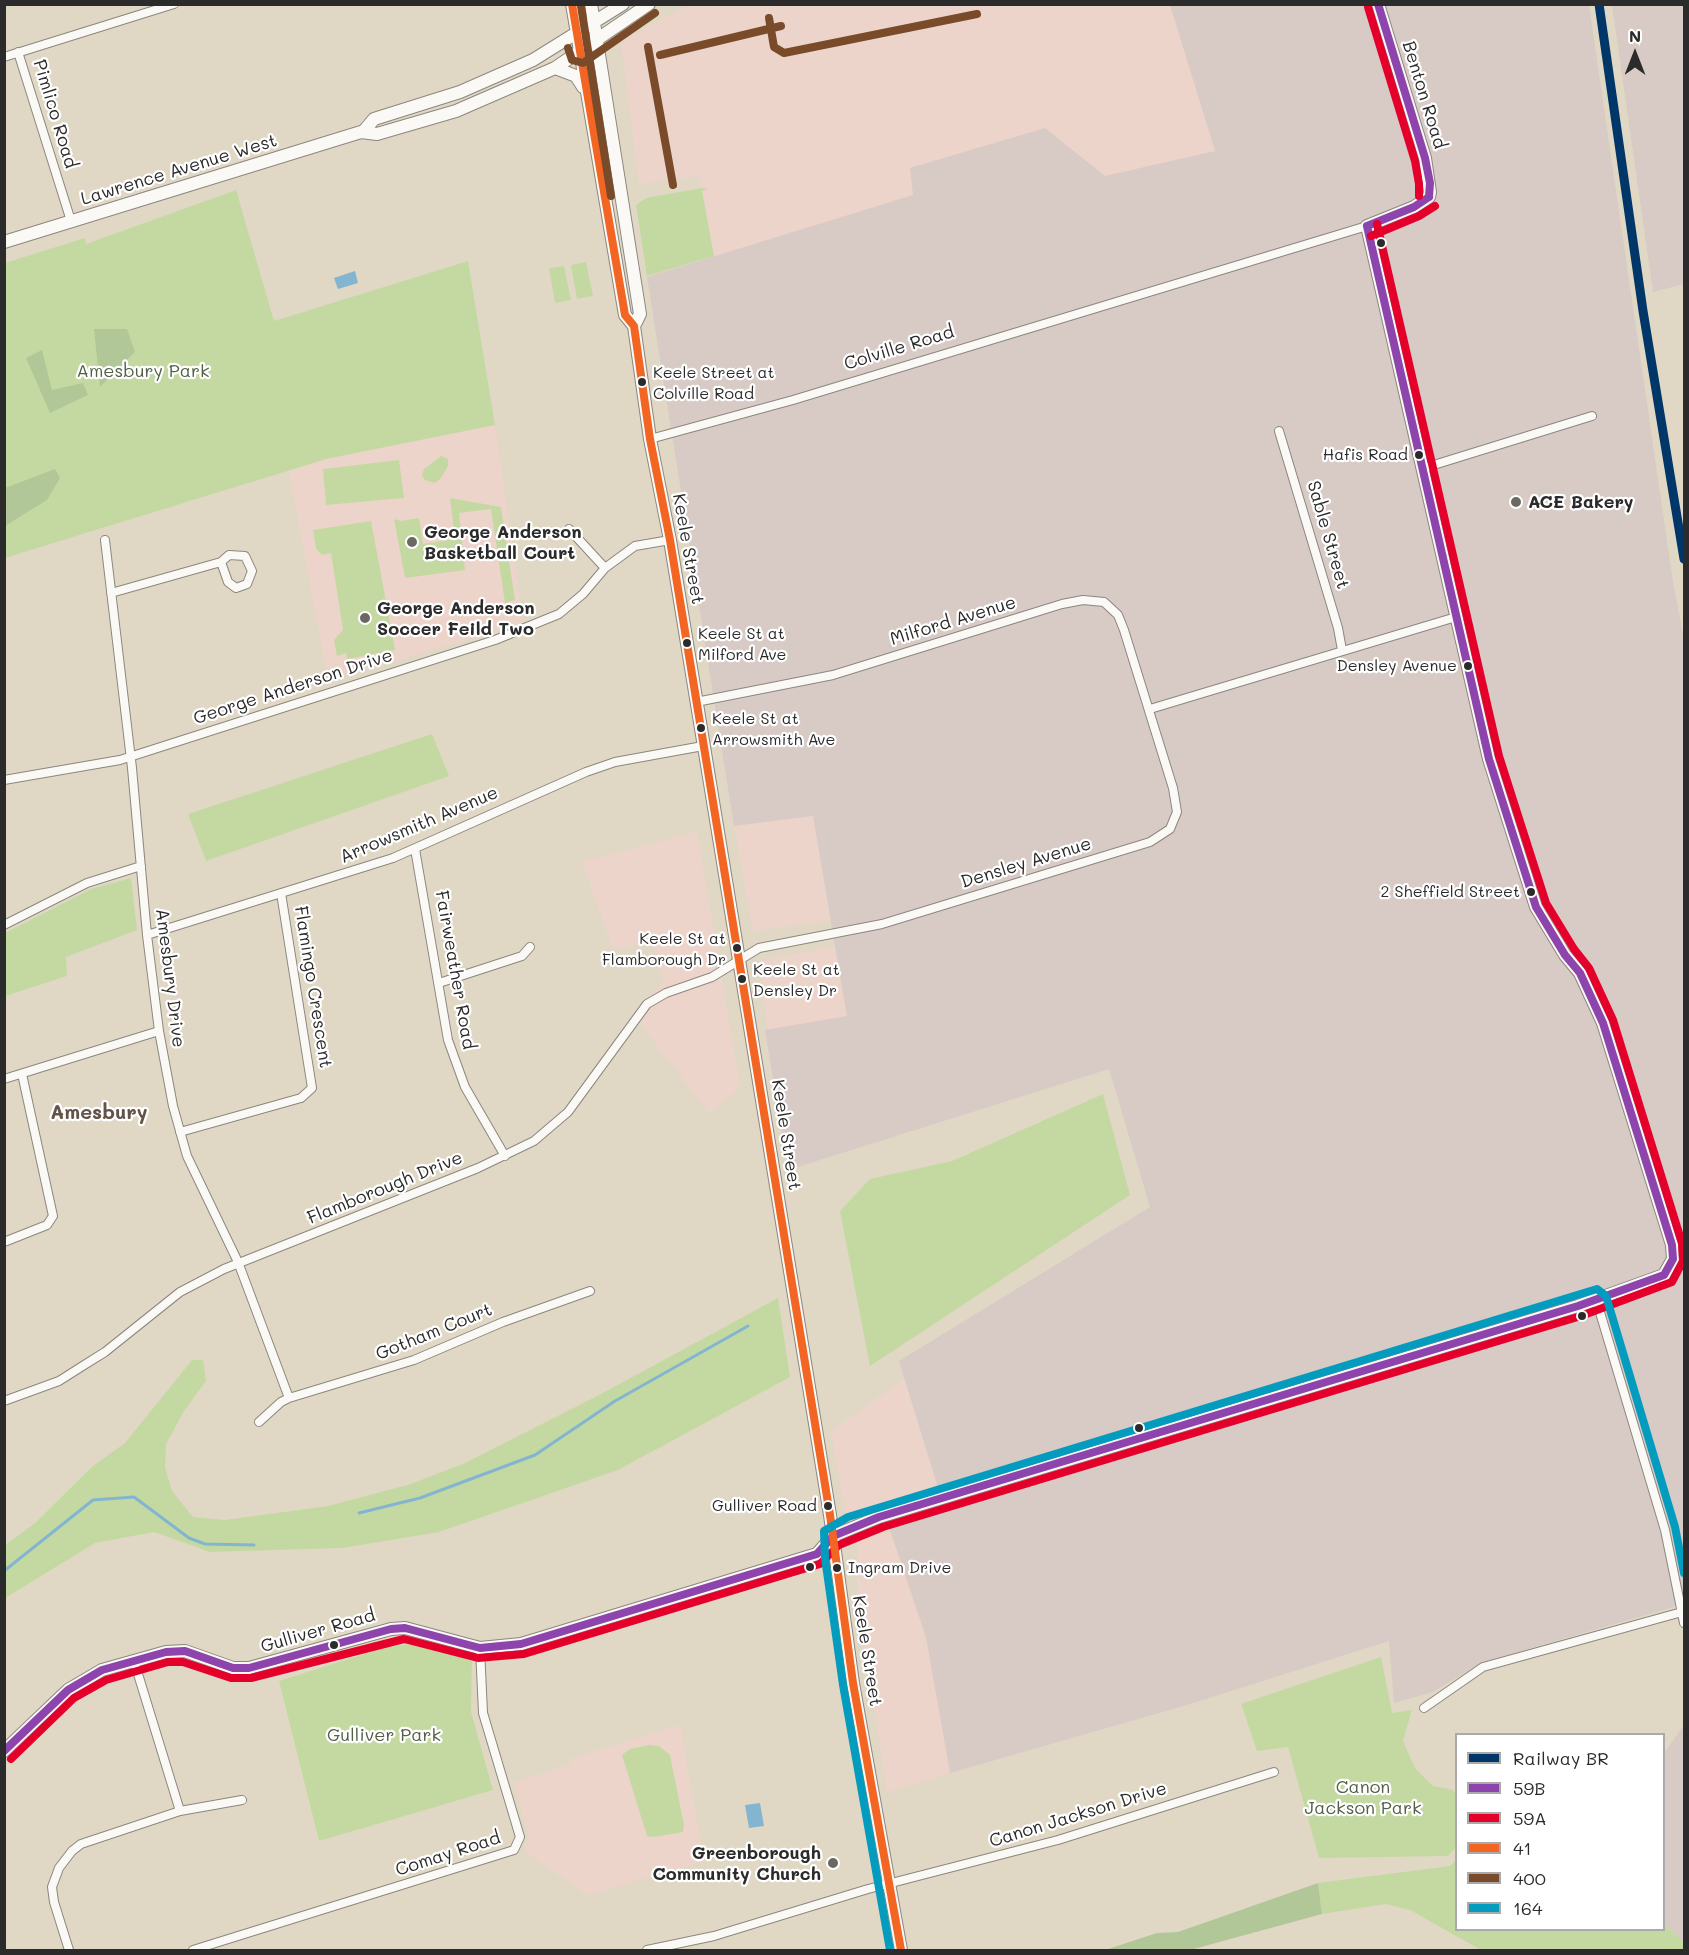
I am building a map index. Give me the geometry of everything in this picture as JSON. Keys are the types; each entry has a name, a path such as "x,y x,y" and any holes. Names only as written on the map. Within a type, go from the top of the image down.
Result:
{"main road":[{"name":"Keele Street","path":"572,4 625,315 634,326 650,439 670,540 833,1536 853,1683 901,1950"},
{"name":"Keele Street","path":"591,4 640,314 634,326"},
{"name":"Lawrence Avenue West","path":"363,132 374,119 460,92 534,60 594,25 623,4"},
{"name":"Lawrence Avenue West","path":"4,242 363,132 377,135 456,111 555,68 597,42 649,4"},
{"name":"Benton Road","path":"1378,4 1425,158 1430,183 1429,197"},
{"path":"555,68 576,76 587,93"},
{"path":"604,197 621,194"},
{"name":"Colville Road","path":"1367,225 1414,207 1429,197"},
{"path":"833,1536 879,1517 1224,1415 1596,1299 1664,1275 1673,1259 1672,1245 1592,994 1550,932 1528,885 1488,754 1367,225"},
{"name":"Gulliver Road","path":"4,1751 68,1690 102,1670 166,1652 184,1651 233,1668 249,1668 392,1629 405,1628 480,1648 521,1644 817,1554 833,1536"}],"street":[{"path":"4,57 174,4"},
{"name":"Pimlico Road","path":"18,52 71,221"},
{"name":"Colville Road","path":"650,439 784,403 1367,225"},
{"path":"1424,468 1592,416"},
{"name":"Sable Street","path":"1280,430 1338,628 1342,650"},
{"path":"569,529 605,568"},
{"name":"Amesbury Drive","path":"105,540 159,1031 180,1132 187,1156 238,1262 289,1398"},
{"name":"George Anderson Drive","path":"4,780 130,756 543,622 559,614 583,594 605,568 635,546 670,540"},
{"path":"111,593 221,562"},
{"name":"Milford Avenue","path":"696,702 833,675 1083,600 1104,602 1118,615 1150,709"},
{"path":"1150,709 1456,617"},
{"name":"Densley Avenue","path":"740,961 759,948 882,924 1150,842 1164,834 1177,812 1176,798 1150,709"},
{"name":"Arrowsmith Avenue","path":"147,935 355,872 415,849 586,772 615,762 704,746"},
{"name":"Fairweather Road","path":"415,849 448,1040 465,1087 506,1156"},
{"path":"4,925 87,883 141,866"},
{"name":"Flamingo Crescent","path":"180,1132 301,1098 309,1094 312,1088 281,893"},
{"path":"439,983 522,956 530,947"},
{"name":"Flamborough Drive","path":"4,1401 59,1381 180,1292 238,1262 320,1232 506,1156 534,1141 567,1112 646,1004 679,987 712,977 740,961"},
{"path":"4,1079 159,1031"},
{"path":"4,1242 47,1225 53,1216 22,1074"},
{"name":"Gotham Court","path":"289,1398 414,1360 503,1322 590,1291"},
{"path":"1596,1299 1665,1530 1684,1623"},
{"path":"259,1422 289,1398"},
{"path":"1424,1708 1483,1667 1682,1612"},
{"name":"Comay Road","path":"193,1950 514,1850 520,1837 483,1713 480,1648"},
{"path":"134,1661 180,1811"},
{"name":"Canon Jackson Drive","path":"647,1950 714,1936 889,1884 1058,1840 1274,1772"},
{"path":"69,1950 54,1902 52,1887 54,1877 65,1860 81,1844 180,1811 242,1800"}],"shaded area":[{"path":"688,5 1170,5 1216,151 1105,177 1045,128 913,195 715,258 699,176 639,184 621,42"},
{"path":"1170,5 1589,5 1673,582 1684,639 1684,1604 1483,1662 1433,1692 1394,1703 1389,1641 1187,1705 950,1773 926,1637 882,1506 939,1491 899,1361 1150,1207 1109,1069 788,1170 765,1030 847,1016 813,816 734,826 647,277 913,195 910,168 1045,128 1105,176 1215,151"},
{"path":"1612,5 1684,5 1684,284 1653,292"},
{"path":"495,425 523,623 328,681 289,471 326,459"},
{"path":"813,816 830,920 753,931 734,826"},
{"path":"697,832 740,1088 709,1113 632,1013 664,983 652,942 613,949 582,862"},
{"path":"834,947 847,1017 768,1029 759,961"},
{"path":"904,1379 940,1492 846,1516 831,1431"},
{"path":"891,1533 926,1637 950,1773 887,1792 857,1595 858,1537"},
{"path":"680,1725 704,1861 588,1895 525,1852 528,1834 514,1783 571,1764 570,1759"},
{"path":"1684,1725 1684,1942 1665,1925 1665,1752"}],"green space":[{"path":"702,188 708,189 702,191 714,256 647,276 636,205 646,198"},
{"name":"Amesbury Park","path":"236,190 274,321 468,261 495,425 326,459 5,558 5,263 85,238 86,244"},
{"path":"586,262 593,296 577,299 571,265"},
{"path":"564,266 571,300 555,303 549,268"},
{"path":"94,329 127,329 135,352 100,387"},
{"path":"42,350 52,390 83,383 88,395 50,413 26,358"},
{"path":"441,456 448,459 448,466 441,478 435,483 425,480 422,475 424,469"},
{"path":"399,460 404,498 326,505 323,469"},
{"path":"55,469 60,478 47,500 5,526 5,488"},
{"path":"450,498 501,507 515,600 505,603 491,509 459,513 465,570 405,578 394,519 401,521 419,518 423,544 455,539"},
{"name":"George Anderson Soccer Feild Two","path":"371,521 395,650 347,659 346,653 337,656 334,640 343,630 331,553 322,555 316,549 313,530"},
{"path":"432,734 449,776 206,861 188,814"},
{"path":"131,878 137,930 66,957 67,976 5,996 5,933 91,889"},
{"path":"1103,1094 1130,1195 870,1366 840,1211 870,1179 952,1161"},
{"path":"778,1298 790,1377 618,1470 439,1532 342,1548 210,1552 154,1532 95,1543 5,1598 5,1545 34,1524 93,1466 125,1443 192,1360 203,1360 206,1381 184,1411 166,1444 165,1467 172,1491 193,1517 225,1520 328,1506 411,1484 465,1463 603,1393"},
{"name":"Gulliver Park","path":"407,1644 472,1658 471,1712 493,1790 319,1841 279,1681 380,1649"},
{"name":"Canon Jackson Park","path":"1381,1657 1392,1713 1412,1710 1403,1741 1415,1768 1433,1786 1453,1790 1455,1793 1455,1848 1448,1856 1319,1858 1288,1747 1257,1751 1241,1704"},
{"path":"649,1745 659,1746 670,1755 684,1825 683,1832 647,1836 622,1755 630,1749"},
{"path":"1455,1861 1455,1931 1665,1931 1665,1925 1684,1942 1684,1950 1481,1950 1410,1910 1386,1904 1322,1914 1318,1883 1450,1866"},
{"path":"1318,1883 1322,1914 1190,1950 1105,1950 1157,1933 1178,1932"}],"water":[{"path":"355,271 358,283 338,289 334,278"},
{"path":"760,1803 764,1826 749,1828 745,1805"}],"waterway":[{"path":"359,1513 420,1498 535,1455 615,1401 748,1326"},
{"path":"4,1571 93,1500 134,1497 189,1538 205,1544 254,1545"}],"rail line":[{"name":"BR","path":"1599,4 1643,311 1684,559"}],"transit line":[{"name":"41","path":"572,4 625,315 634,326 650,439 670,540 830,1515 853,1683 901,1950"},
{"name":"59B","path":"1378,4 1425,158 1430,183 1429,197"},
{"name":"400","path":"581,6 611,196"},
{"name":"59A","path":"1368,7 1415,161 1419,196"},
{"name":"400","path":"568,48 572,60 583,63 655,13"},
{"name":"400","path":"769,18 774,47 784,53 977,14"},
{"name":"400","path":"660,55 781,26"},
{"name":"400","path":"648,47 673,185"},
{"name":"59B","path":"1367,226 1414,207 1429,197"},
{"name":"59A","path":"1371,236 1419,216 1435,206"},
{"name":"59A","path":"11,1759 74,1698 106,1680 168,1662 183,1662 231,1678 251,1678 404,1639 478,1658 524,1654 820,1564 839,1545 883,1527 1581,1316 1672,1282 1683,1261 1682,1243 1613,1020 1589,968 1574,949 1546,903 1499,756 1377,224"},
{"name":"59B","path":"4,1751 68,1690 102,1670 166,1652 185,1651 233,1668 249,1668 391,1629 405,1628 480,1648 521,1644 817,1554 833,1536 879,1517 1578,1306 1664,1275 1673,1259 1672,1245 1603,1023 1580,973 1565,955 1536,907 1489,759 1367,226"},
{"name":"164","path":"890,1950 843,1685 825,1558 824,1531 848,1517 1597,1289 1606,1296 1675,1527 1684,1573"}],"place":[{"name":"Keele Street at Colville Road","path":"642,382"},
{"name":"Hafis Road","path":"1419,455"},
{"name":"ACE Bakery","path":"1516,502"},
{"name":"George Anderson Basketball Court","path":"412,542"},
{"name":"George Anderson Soccer Feild Two","path":"365,618"},
{"name":"Keele St at Milford Ave","path":"687,643"},
{"name":"Densley Avenue","path":"1468,666"},
{"name":"Keele St at Arrowsmith Ave","path":"701,728"},
{"name":"2 Sheffield Street","path":"1531,892"},
{"name":"Keele St at Flamborough Dr","path":"737,948"},
{"name":"Keele St at Densley Dr","path":"742,979"},
{"name":"Gulliver Road","path":"828,1506"},
{"name":"Ingram Drive","path":"837,1568"},
{"name":"Greenborough Community Church","path":"833,1863"}],"district":[{"name":"Amesbury","path":"99,1113"}]}
